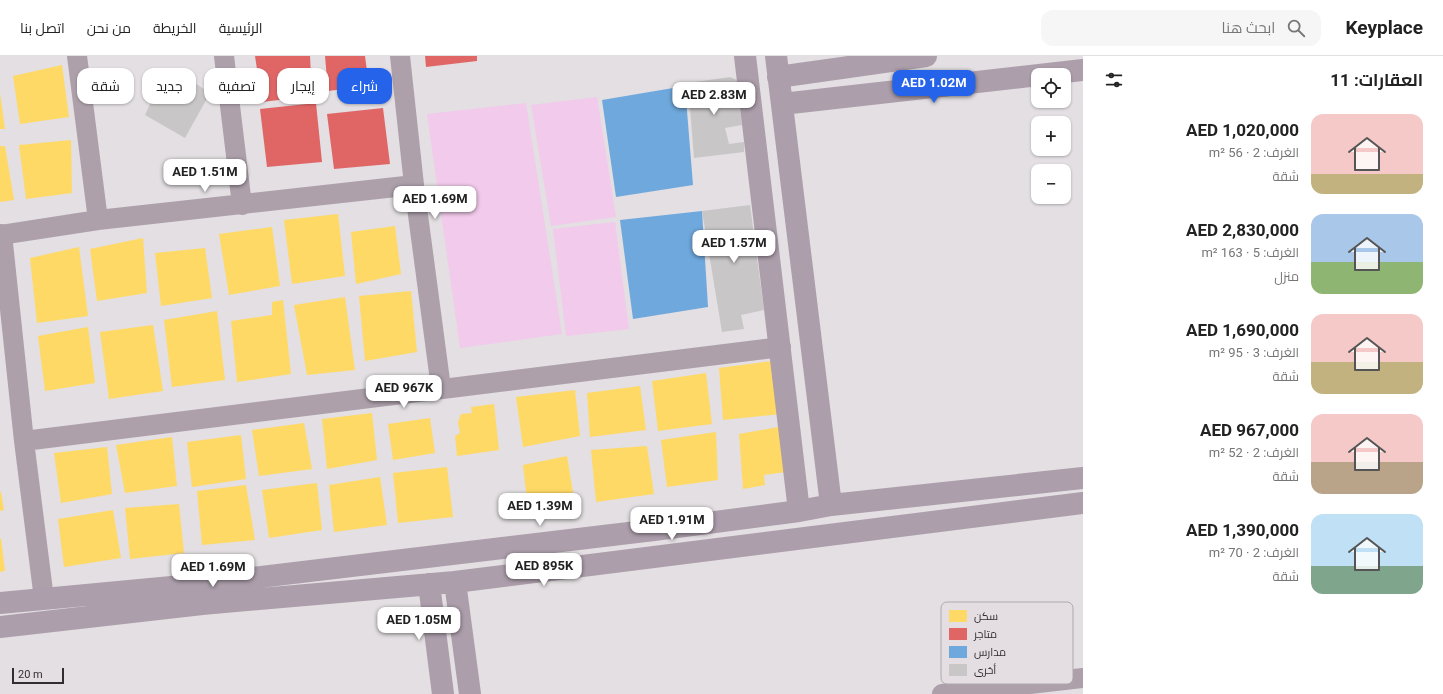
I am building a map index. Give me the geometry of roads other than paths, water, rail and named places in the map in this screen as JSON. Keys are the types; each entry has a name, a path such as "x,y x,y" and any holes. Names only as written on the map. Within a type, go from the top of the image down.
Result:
{"street":[{"path":"77,56 98,220"},
{"path":"224,56 242,205"},
{"path":"400,56 414,185 441,388"},
{"path":"745,56 781,346 799,511"},
{"path":"776,56 831,505"},
{"path":"778,77 926,56"},
{"path":"782,104 1083,70"},
{"path":"44,599 24,441 1,234 98,220 414,185"},
{"path":"24,441 781,346"},
{"path":"0,627 198,595 654,530 799,511 831,505 1083,478"},
{"path":"0,603 44,599 198,595 455,582 1083,503"},
{"path":"654,530 657,556"},
{"path":"455,582 470,694"},
{"path":"429,584 443,694"},
{"path":"1073,679 1083,678"},
{"path":"942,694 988,692 1042,684"}]}
